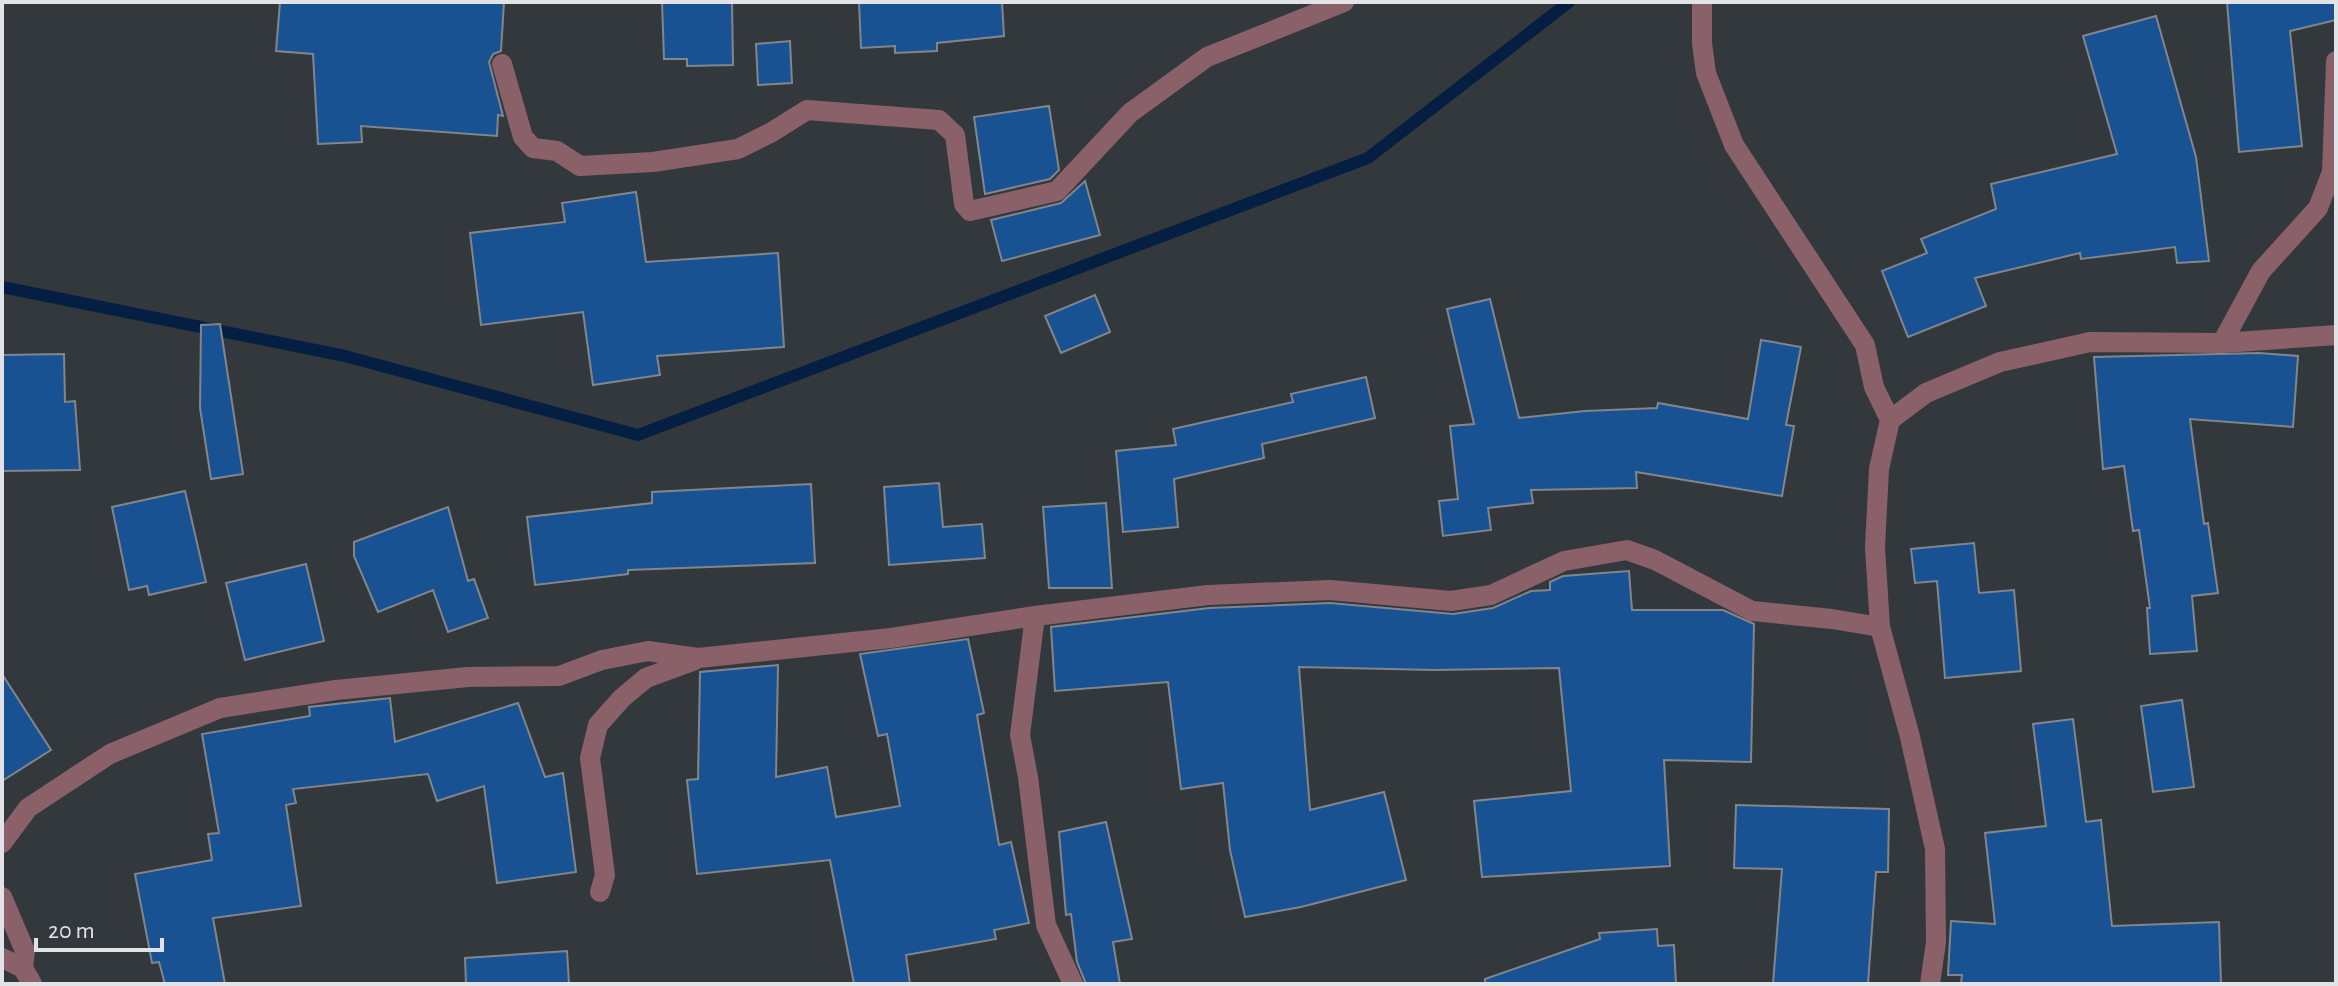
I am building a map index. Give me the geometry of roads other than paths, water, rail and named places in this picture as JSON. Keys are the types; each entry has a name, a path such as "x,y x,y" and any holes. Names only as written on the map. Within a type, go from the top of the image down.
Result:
{"street":[{"path":"502,64 527,144 533,148 557,151 580,166 653,162 738,149 807,110 939,120 955,135 964,204 970,211 1057,191 1130,113 1207,57 1344,2"},
{"path":"1702,2 1706,73 1734,145 1865,345 1874,387 1890,420 1879,469 1875,547 1880,627 1910,737 1935,849 1936,942 1930,984"},
{"path":"2222,343 2261,271 2318,208 2332,172 2336,61"},
{"path":"1890,420 1926,393 2000,362 2090,342 2222,343 2336,335"},
{"path":"2,843 28,808 110,754 220,708 336,690 439,680 559,676 602,660 648,651 698,658 891,638 1035,616 1208,595 1330,590 1451,601 1491,595 1564,561 1627,550 1655,560 1752,611 1880,627"},
{"path":"1035,616 1020,735 1046,925 1073,984"},
{"path":"600,892 605,875 590,758 598,725 622,698 646,678 698,658"},
{"path":"2,897 25,951 27,976"},
{"path":"2,958 27,976"}],"waterway":[{"path":"2,287 345,356 638,435 1368,158 1569,2"}]}
